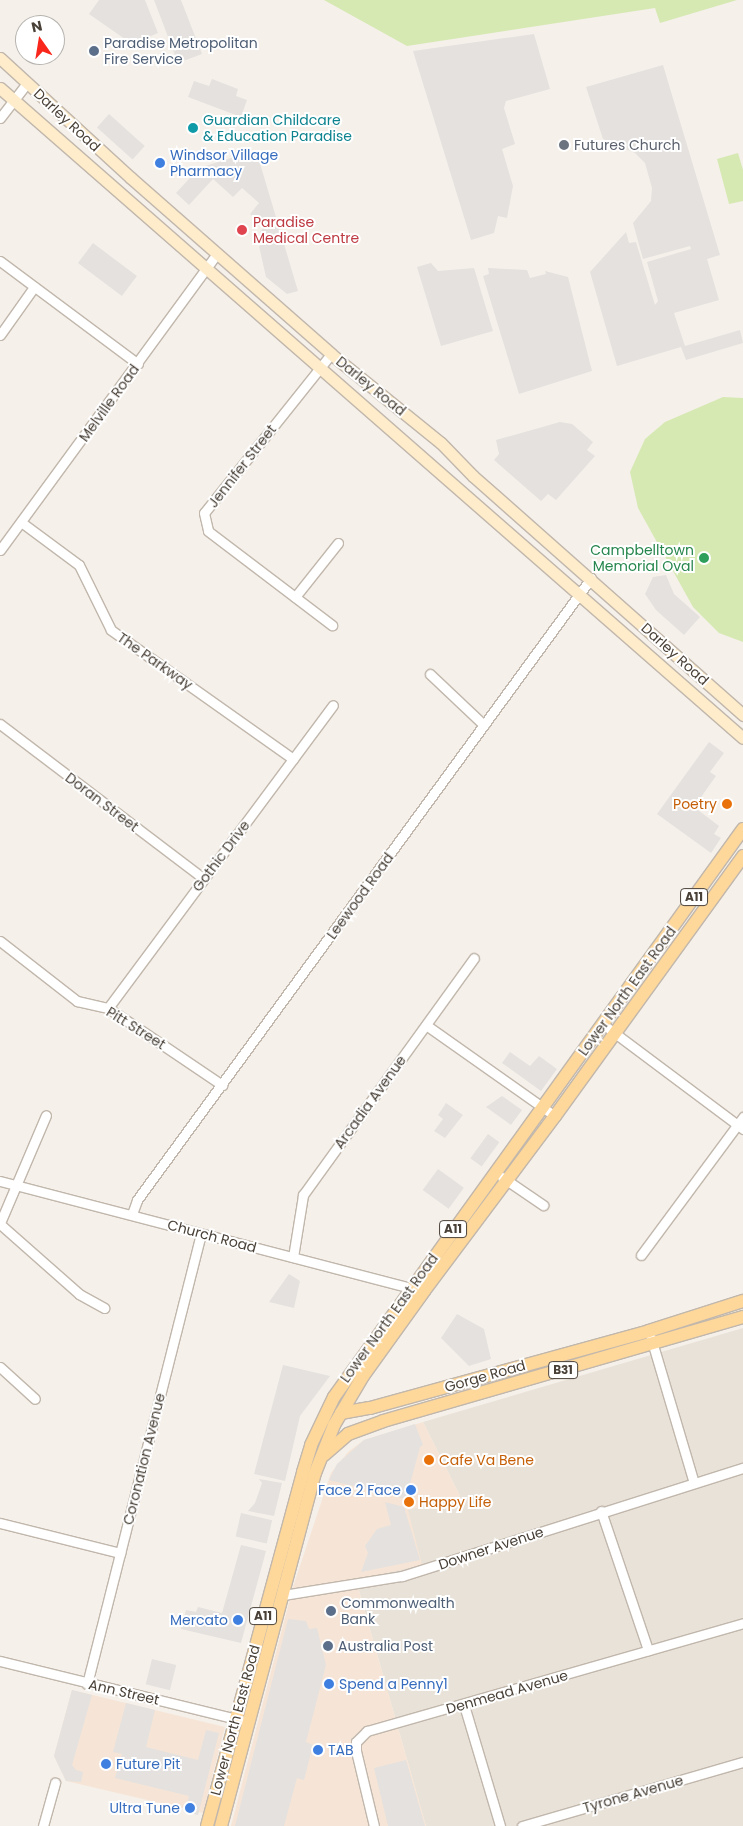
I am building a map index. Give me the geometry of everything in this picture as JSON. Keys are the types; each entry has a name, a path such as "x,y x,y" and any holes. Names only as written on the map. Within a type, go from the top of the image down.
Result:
{"main road":[{"name":"Darley Road","path":"0,58 332,354 441,443 473,476 591,578 743,715"},
{"name":"Darley Road","path":"0,88 743,738"},
{"name":"Lower North East Road","path":"418,1289 494,1172 604,1025 743,828"},
{"name":"Lower North East Road","path":"221,1826 248,1722 335,1411 340,1386 507,1181 743,856"},
{"name":"Gorge Road","path":"335,1411 370,1408 649,1330 743,1301"},
{"name":"Gorge Road","path":"322,1456 348,1434 383,1421 653,1345 743,1317"},
{"name":"Lower North East Road","path":"207,1826 234,1719 302,1472 335,1411"},
{"name":"Gorge Road","path":"335,1411 352,1418 383,1421"}],"street":[{"path":"0,118 27,83"},
{"name":"Melville Road","path":"0,550 218,254"},
{"path":"0,261 138,364"},
{"path":"0,334 34,286"},
{"name":"Jennifer Street","path":"332,354 204,513 208,530 332,625"},
{"name":"The Parkway","path":"21,522 79,565 111,630 293,759"},
{"path":"295,597 338,543"},
{"name":"Leewood Road","path":"132,1214 137,1200 591,578"},
{"path":"430,674 484,725"},
{"name":"Gothic Drive","path":"108,1008 333,705"},
{"name":"Doran Street","path":"0,724 204,879"},
{"name":"Pitt Street","path":"0,941 77,1001 108,1008 222,1085"},
{"name":"Arcadia Avenue","path":"293,1257 303,1195 474,958"},
{"path":"426,1025 555,1116"},
{"path":"604,1025 740,1127"},
{"path":"46,1115 0,1224 79,1294 104,1308"},
{"path":"641,1255 740,1127 743,1116"},
{"path":"494,1172 543,1205"},
{"name":"Church Road","path":"0,1181 418,1289"},
{"name":"Coronation Avenue","path":"87,1684 201,1234"},
{"path":"649,1330 694,1483"},
{"path":"0,1367 35,1398"},
{"name":"Downer Avenue","path":"283,1595 402,1576 600,1511 743,1468"},
{"path":"600,1511 648,1650"},
{"path":"0,1523 120,1553"},
{"name":"Denmead Avenue","path":"374,1826 356,1751 360,1737 367,1732 743,1623"},
{"name":"Ann Street","path":"0,1661 87,1684 248,1722"},
{"path":"464,1705 500,1826"},
{"name":"Tyrone Avenue","path":"522,1826 743,1762"},
{"path":"43,1826 54,1783"}],"shaded area":[{"path":"99,0 145,0 158,33 132,44 89,14"},
{"path":"154,0 181,0 202,54 178,63"},
{"path":"534,34 550,89 506,101 504,108 515,144 502,149 513,186 507,218 498,216 494,233 471,240 413,51"},
{"path":"663,65 720,255 707,259 719,300 674,313 685,346 740,330 743,343 686,360 681,347 617,366 590,272 626,232 629,243 636,242 655,305 658,301 647,262 691,249 690,246 643,259 633,223 651,201 652,188 645,163 635,153 603,139 586,87"},
{"path":"212,79 238,89 236,96 247,100 241,117 188,97 194,81 209,86"},
{"path":"109,114 145,146 133,159 97,127"},
{"path":"256,150 298,291 287,294 266,277 259,246 267,238 260,232 264,227 250,214 259,203 242,188 233,197 213,179 189,205 176,193 199,168"},
{"path":"93,243 137,276 122,296 78,263"},
{"path":"431,263 438,271 474,268 493,331 441,346 417,267"},
{"path":"488,268 527,270 530,278 546,274 545,271 568,277 592,371 519,394 483,276 489,274"},
{"path":"560,422 572,424 593,442 587,450 595,456 556,500 548,494 541,501 494,460 499,454 496,440"},
{"path":"666,575 674,594 700,617 684,635 656,610 645,594 653,577"},
{"path":"709,742 724,753 710,772 716,776 694,807 719,826 714,834 721,838 711,853 657,814"},
{"path":"510,1052 530,1066 539,1056 557,1069 541,1091 502,1063"},
{"path":"502,1096 522,1110 511,1125 486,1107"},
{"path":"446,1103 463,1115 445,1138 434,1131 443,1119 438,1115"},
{"path":"488,1134 499,1142 482,1166 470,1158"},
{"path":"438,1169 464,1188 449,1209 423,1190"},
{"path":"289,1274 300,1281 294,1308 269,1302"},
{"path":"457,1314 484,1329 491,1359 469,1366 441,1338"},
{"path":"743,1328 743,1826 426,1826 356,1580 408,1510 460,1496 423,1422"},
{"path":"283,1365 330,1376 300,1416 285,1481 254,1474"},
{"path":"423,1422 460,1496 408,1510 422,1565 356,1580 426,1826 231,1826 293,1587 331,1473 348,1452 364,1440"},
{"path":"415,1424 423,1445 420,1447 406,1499 329,1480 337,1464 364,1440"},
{"path":"259,1479 282,1483 274,1516 248,1511 255,1503 262,1483"},
{"path":"385,1502 404,1507 420,1560 361,1572 368,1553 365,1546 377,1529 391,1525"},
{"path":"241,1513 272,1520 267,1544 236,1536"},
{"path":"241,1545 266,1551 241,1643 181,1629 186,1610 196,1612 198,1607 222,1613"},
{"path":"288,1619 306,1621 309,1629 317,1628 326,1665 306,1742 313,1745 304,1780 297,1778 284,1826 235,1826"},
{"path":"152,1659 176,1665 170,1690 146,1684"},
{"path":"72,1690 225,1727 203,1813 66,1781 54,1756"},
{"path":"72,1690 92,1695 72,1765 76,1770 83,1772 81,1782 66,1781 54,1756"},
{"path":"126,1703 155,1710 146,1747 198,1760 206,1730 219,1733 198,1815 185,1812 189,1796 115,1778 122,1754 113,1752"},
{"path":"406,1760 425,1826 388,1826 374,1768"}],"green space":[{"path":"324,0 737,0 660,23 655,8 407,46"},
{"path":"738,153 743,170 743,201 729,204 717,159"},
{"name":"Campbelltown Memorial Oval","path":"723,397 743,398 743,642 719,633 693,607 638,508 630,472 645,439 665,422"}],"place":[{"name":"Paradise Metropolitan Fire Service","path":"94,51"},
{"name":"Guardian Childcare & Education Paradise","path":"193,128"},
{"name":"Futures Church","path":"564,145"},
{"name":"Windsor Village Pharmacy","path":"160,163"},
{"name":"Paradise Medical Centre","path":"242,230"},
{"name":"Campbelltown Memorial Oval","path":"704,558"},
{"name":"Poetry","path":"727,804"},
{"name":"Cafe Va Bene","path":"429,1460"},
{"name":"Face 2 Face","path":"411,1490"},
{"name":"Happy Life","path":"409,1502"},
{"name":"Commonwealth Bank","path":"331,1611"},
{"name":"Mercato","path":"238,1620"},
{"name":"Australia Post","path":"328,1646"},
{"name":"Spend a Penny1","path":"329,1684"},
{"name":"TAB","path":"318,1750"},
{"name":"Future Pit","path":"106,1764"},
{"name":"Ultra Tune","path":"190,1808"}]}
